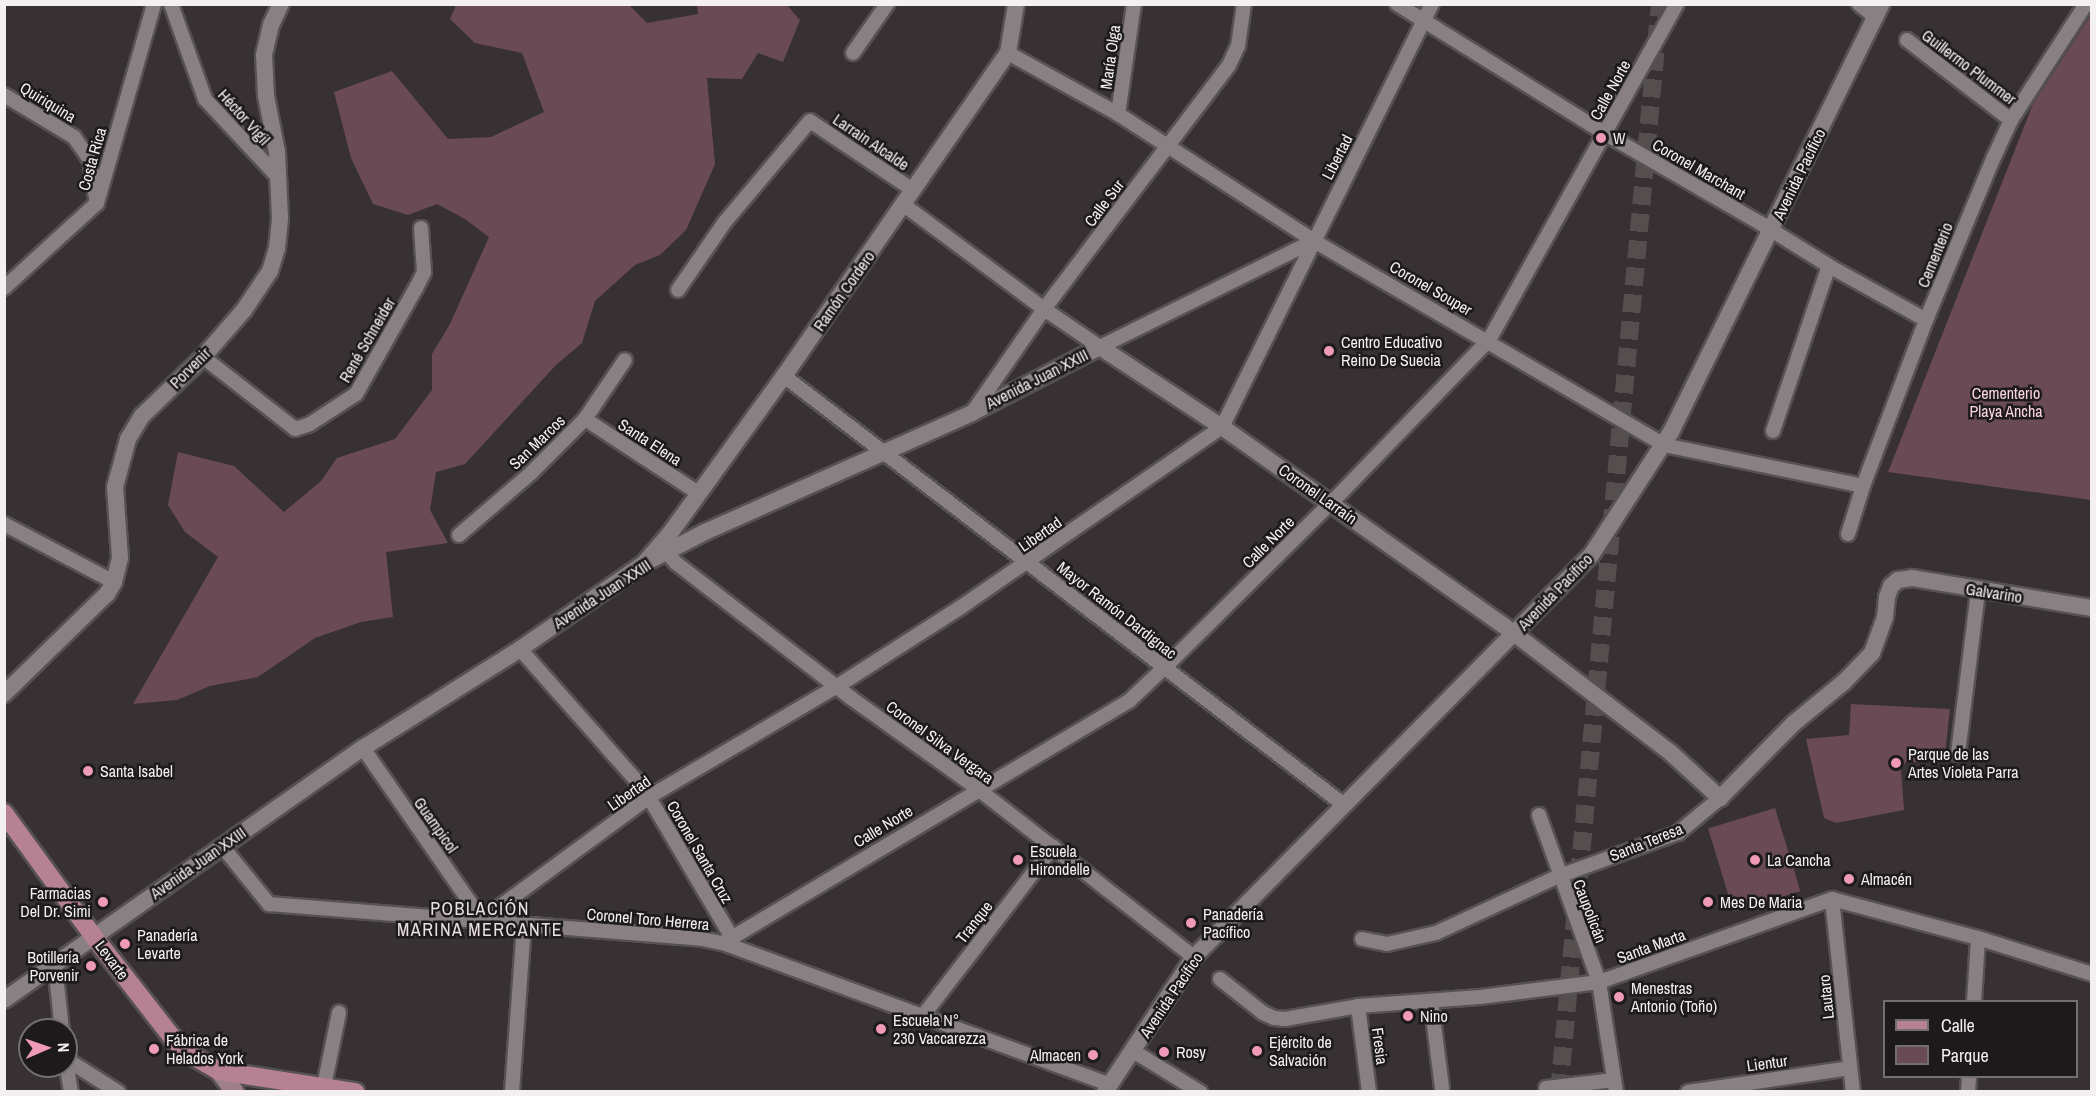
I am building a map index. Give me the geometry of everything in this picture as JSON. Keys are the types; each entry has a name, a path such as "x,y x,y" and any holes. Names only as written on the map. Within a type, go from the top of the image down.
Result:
{"main road":[{"name":"Levarte","path":"4,813 94,937 171,1036 186,1052 219,1071 235,1092"},
{"path":"219,1071 355,1092"}],"street":[{"name":"Costa Rica","path":"7,282 97,203 154,4"},
{"name":"Héctor Vigil","path":"171,4 205,99 278,177"},
{"name":"Porvenir","path":"4,694 99,604 114,582 121,546 114,504 115,487 123,452 142,416 202,357 244,310 270,271 277,248 280,218 277,152 266,96 264,55 271,25 281,4"},
{"path":"853,52 887,4"},
{"name":"Ramón Cordero","path":"643,564 671,532 784,376 1008,53 1016,4"},
{"name":"María Olga","path":"1118,114 1134,4"},
{"name":"Calle Sur","path":"972,413 1044,309 1229,65 1238,46 1244,4"},
{"name":"Coronel Marchant","path":"1397,4 1604,133 1772,230 1828,266 1926,320"},
{"name":"Libertad","path":"481,921 649,797 836,687 1029,562 1222,427 1432,4"},
{"name":"Calle Norte","path":"728,940 1130,700 1164,668 1331,503 1489,340 1677,4"},
{"path":"1859,4 1879,11"},
{"name":"Cementerio","path":"1848,534 1863,486 1926,320 2011,120 2086,4"},
{"name":"Avenida Pacífico","path":"1107,1088 1194,957 1592,554 1664,445 1879,11"},
{"name":"Guillermo Plummer","path":"1906,40 2011,120"},
{"name":"Coronel Souper","path":"1008,53 1118,114 1314,241 1489,340 1664,445 1863,486"},
{"name":"Quiriquina","path":"4,95 75,136 90,160 97,203"},
{"name":"Larrain Alcalde","path":"678,290 724,223 810,121 914,190"},
{"name":"Coronel Larraín","path":"904,205 1044,309 1222,427 1503,625 1513,635 1671,753 1720,798"},
{"name":"René Schneider","path":"202,357 295,429 310,424 356,394 424,272 421,228"},
{"name":"Avenida Juan XXIII","path":"4,1000 363,748 520,649 643,564 667,554 705,531 972,413 1314,241"},
{"path":"1773,431 1828,266"},
{"name":"San Marcos","path":"459,535 531,473 585,419 625,360"},
{"name":"Mayor Ramón Dardignac","path":"784,376 1344,805"},
{"name":"Santa Elena","path":"585,419 698,493"},
{"path":"4,524 114,582"},
{"name":"Coronel Silva Vergara","path":"667,554 836,687 978,789 1194,957"},
{"name":"Galvarino","path":"1898,580 1912,578 1978,591 2091,608"},
{"name":"Santa Teresa","path":"1362,939 1387,944 1436,933 1559,876 1678,833 1720,798 1794,723 1844,682 1872,653 1885,617 1887,597 1891,586 1898,580"},
{"path":"1958,754 1978,591"},
{"name":"Coronel Santa Cruz","path":"520,649 649,797 728,940"},
{"name":"Guampicol","path":"363,748 481,921"},
{"name":"Caupolicán","path":"1539,815 1559,876 1599,982 1615,1086"},
{"name":"Coronel Toro Herrera","path":"222,846 269,904 524,926 728,940 1107,1088"},
{"name":"Tranque","path":"922,1017 1053,847"},
{"path":"1832,899 1978,938 2091,974"},
{"name":"Santa Marta","path":"1220,979 1263,1013 1274,1018 1285,1019 1358,1006 1431,1001 1599,982 1832,899"},
{"name":"Lautaro","path":"1832,899 1853,1092"},
{"path":"512,1092 524,926"},
{"path":"1974,1000 1978,938"},
{"path":"55,965 61,1018"},
{"path":"1431,1001 1442,1088"},
{"name":"Fresia","path":"1358,1006 1369,1092"},
{"path":"324,1086 339,1013"},
{"path":"1133,1051 1200,1092"},
{"path":"78,1067 118,1092"},
{"name":"Lientur","path":"1688,1092 1850,1068"},
{"path":"1546,1088 1615,1086"}],"green space":[{"path":"786,4 800,20 783,62 758,53 742,79 707,78 715,164 686,230 660,255 635,265 595,301 582,343 556,365 465,464 436,472 430,510 448,543 386,552 393,617 361,622 315,638 258,677 210,686 177,700 133,704 218,557 185,532 168,505 178,452 234,466 284,512 321,481 337,458 395,439 432,390 432,354 450,324 489,237 465,219 437,204 408,215 373,204 351,158 334,92 392,71 448,139 491,137 544,112 522,53 475,43 450,19 456,5 629,5 647,23 698,14 697,5"},
{"name":"Cementerio Playa Ancha","path":"2091,15 2091,500 1888,472 2033,104"},
{"name":"Parque de las Artes Violeta Parra","path":"1851,704 1950,709 1944,762 1906,762 1901,770 1904,810 1836,823 1824,818 1806,739 1849,735"},
{"name":"La Cancha","path":"1775,808 1800,891 1733,912 1708,828"}],"tunnel":[{"path":"1559,1092 1660,4"}],"place":[{"name":"W","path":"1601,138"},
{"name":"Centro Educativo Reino De Suecia","path":"1329,351"},
{"name":"Parque de las Artes Violeta Parra","path":"1896,763"},
{"name":"Santa Isabel","path":"88,771"},
{"name":"Escuela Hirondelle","path":"1018,860"},
{"name":"La Cancha","path":"1755,860"},
{"name":"Almacén","path":"1849,879"},
{"name":"Farmacias Del Dr. Simi","path":"103,902"},
{"name":"Mes De Maria","path":"1708,902"},
{"name":"Panadería Pacífico","path":"1191,923"},
{"name":"Panadería Levarte","path":"125,944"},
{"name":"Botillería Porvenir","path":"91,966"},
{"name":"Menestras Antonio (Toño)","path":"1619,997"},
{"name":"Nino","path":"1408,1016"},
{"name":"Escuela N° 230 Vaccarezza","path":"881,1029"},
{"name":"Fábrica de Helados York","path":"154,1049"},
{"name":"Ejército de Salvación","path":"1257,1051"},
{"name":"Rosy","path":"1164,1052"},
{"name":"Almacen","path":"1093,1055"}],"district":[{"name":"POBLACIÓN MARINA MERCANTE","path":"480,920"}]}
